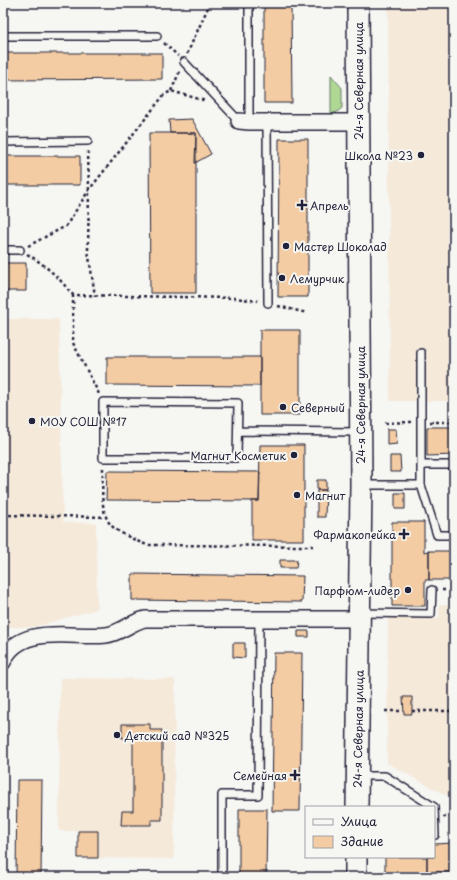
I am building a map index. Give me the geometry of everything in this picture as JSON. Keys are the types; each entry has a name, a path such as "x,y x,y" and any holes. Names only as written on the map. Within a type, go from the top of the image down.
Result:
{"main road":[{"name":"24-я Северная улица","path":"357,806 358,616 361,485 358,3"},
{"path":"356,858 356,877"}],"street":[{"path":"244,122 359,122"},
{"path":"3,662 5,656 12,648 30,637 43,635 107,635 118,632 137,621 145,619 358,616"}],"lane":[{"path":"244,122 249,3"},
{"path":"3,36 157,36"},
{"path":"184,62 244,122"},
{"path":"267,122 268,303"},
{"path":"3,142 88,141"},
{"path":"3,250 20,250"},
{"path":"421,353 421,485 437,535 454,535"},
{"path":"103,402 238,403 238,431 237,458 103,458 103,402"},
{"path":"238,431 360,432"},
{"path":"422,465 454,465"},
{"path":"361,485 421,485"},
{"path":"358,616 431,614 432,590"},
{"path":"222,877 222,795 258,796 259,618"},
{"path":"357,776 385,776 432,806"}],"path":[{"path":"20,250 66,226 89,190 164,95 171,91 210,3"},
{"path":"157,36 184,62"},
{"path":"171,91 211,103"},
{"path":"88,141 88,250 95,296"},
{"path":"20,250 58,276 72,295 73,344 103,402"},
{"path":"72,295 235,298 268,303 307,313"},
{"path":"103,458 103,502 106,517 116,529 135,540 148,545 313,546"},
{"path":"3,515 106,517"},
{"path":"385,712 404,711"},
{"path":"412,711 454,711"}],"shaded area":[{"name":"Школа №23","path":"388,3 454,3 454,401 390,401"},
{"name":"МОУ СОШ №17","path":"3,319 59,319 63,522 96,523 97,609 34,627 3,627"},
{"path":"439,605 454,605 454,801 387,763 388,617 439,618"},
{"name":"Детский сад №325","path":"60,678 175,679 174,859 78,858 78,831 59,831"}],"green space":[{"path":"331,75 342,88 342,108 331,114"}],"building":[{"path":"264,3 291,3 292,103 264,103"},
{"path":"3,53 162,53 162,79 3,80"},
{"path":"192,119 211,154 195,163 196,133 170,133 169,120"},
{"path":"149,133 196,133 196,293 150,293"},
{"path":"279,139 308,139 308,297 278,297"},
{"path":"3,156 80,156 80,185 3,185"},
{"path":"454,170 454,200 453,200"},
{"path":"3,263 26,263 26,291 3,291"},
{"path":"260,330 300,330 300,415 260,415"},
{"path":"107,357 260,357 260,386 107,385"},
{"path":"427,427 454,427 454,455 427,456"},
{"path":"387,429 396,429 397,444 387,445"},
{"path":"260,445 304,445 304,540 252,540 252,501 259,501"},
{"path":"390,456 400,456 401,472 390,472"},
{"path":"107,471 260,472 259,501 106,500"},
{"path":"317,480 326,480 326,490 317,490"},
{"path":"317,490 326,490 325,517 317,517"},
{"path":"395,493 405,493 405,509 395,509"},
{"path":"392,522 424,522 424,552 429,551 429,580 425,580 425,606 392,606"},
{"path":"429,551 454,551 454,580 429,580"},
{"path":"280,560 297,560 296,568 280,568"},
{"path":"132,574 303,576 302,602 132,600"},
{"path":"298,631 309,631 309,637 298,637"},
{"path":"233,643 245,643 245,658 233,657"},
{"path":"274,653 302,653 300,811 272,811"},
{"path":"403,697 412,697 412,714 404,714"},
{"path":"122,724 150,724 150,730 162,730 162,820 151,820 151,825 121,825 122,811 133,811 133,738 122,738"},
{"path":"17,780 42,780 41,877 16,877"},
{"path":"239,809 267,809 266,877 239,877"},
{"path":"78,831 98,831 98,858 78,858"},
{"path":"454,843 454,872 427,872 427,858 435,858 435,844"},
{"path":"385,858 427,858 427,872 419,872 419,877 385,877"}],"place":[{"name":"Школа №23","path":"421,155"},
{"name":"Апрель","path":"302,205"},
{"name":"Мастер Шоколад","path":"286,246"},
{"name":"Лемурчик","path":"282,278"},
{"name":"Северный","path":"283,407"},
{"name":"МОУ СОШ №17","path":"32,421"},
{"name":"Магнит Косметик","path":"294,455"},
{"name":"Магнит","path":"297,495"},
{"name":"Фармакопейка","path":"404,534"},
{"name":"Парфюм-лидер","path":"408,590"},
{"name":"Детский сад №325","path":"117,735"},
{"name":"Семейная","path":"295,775"}]}
